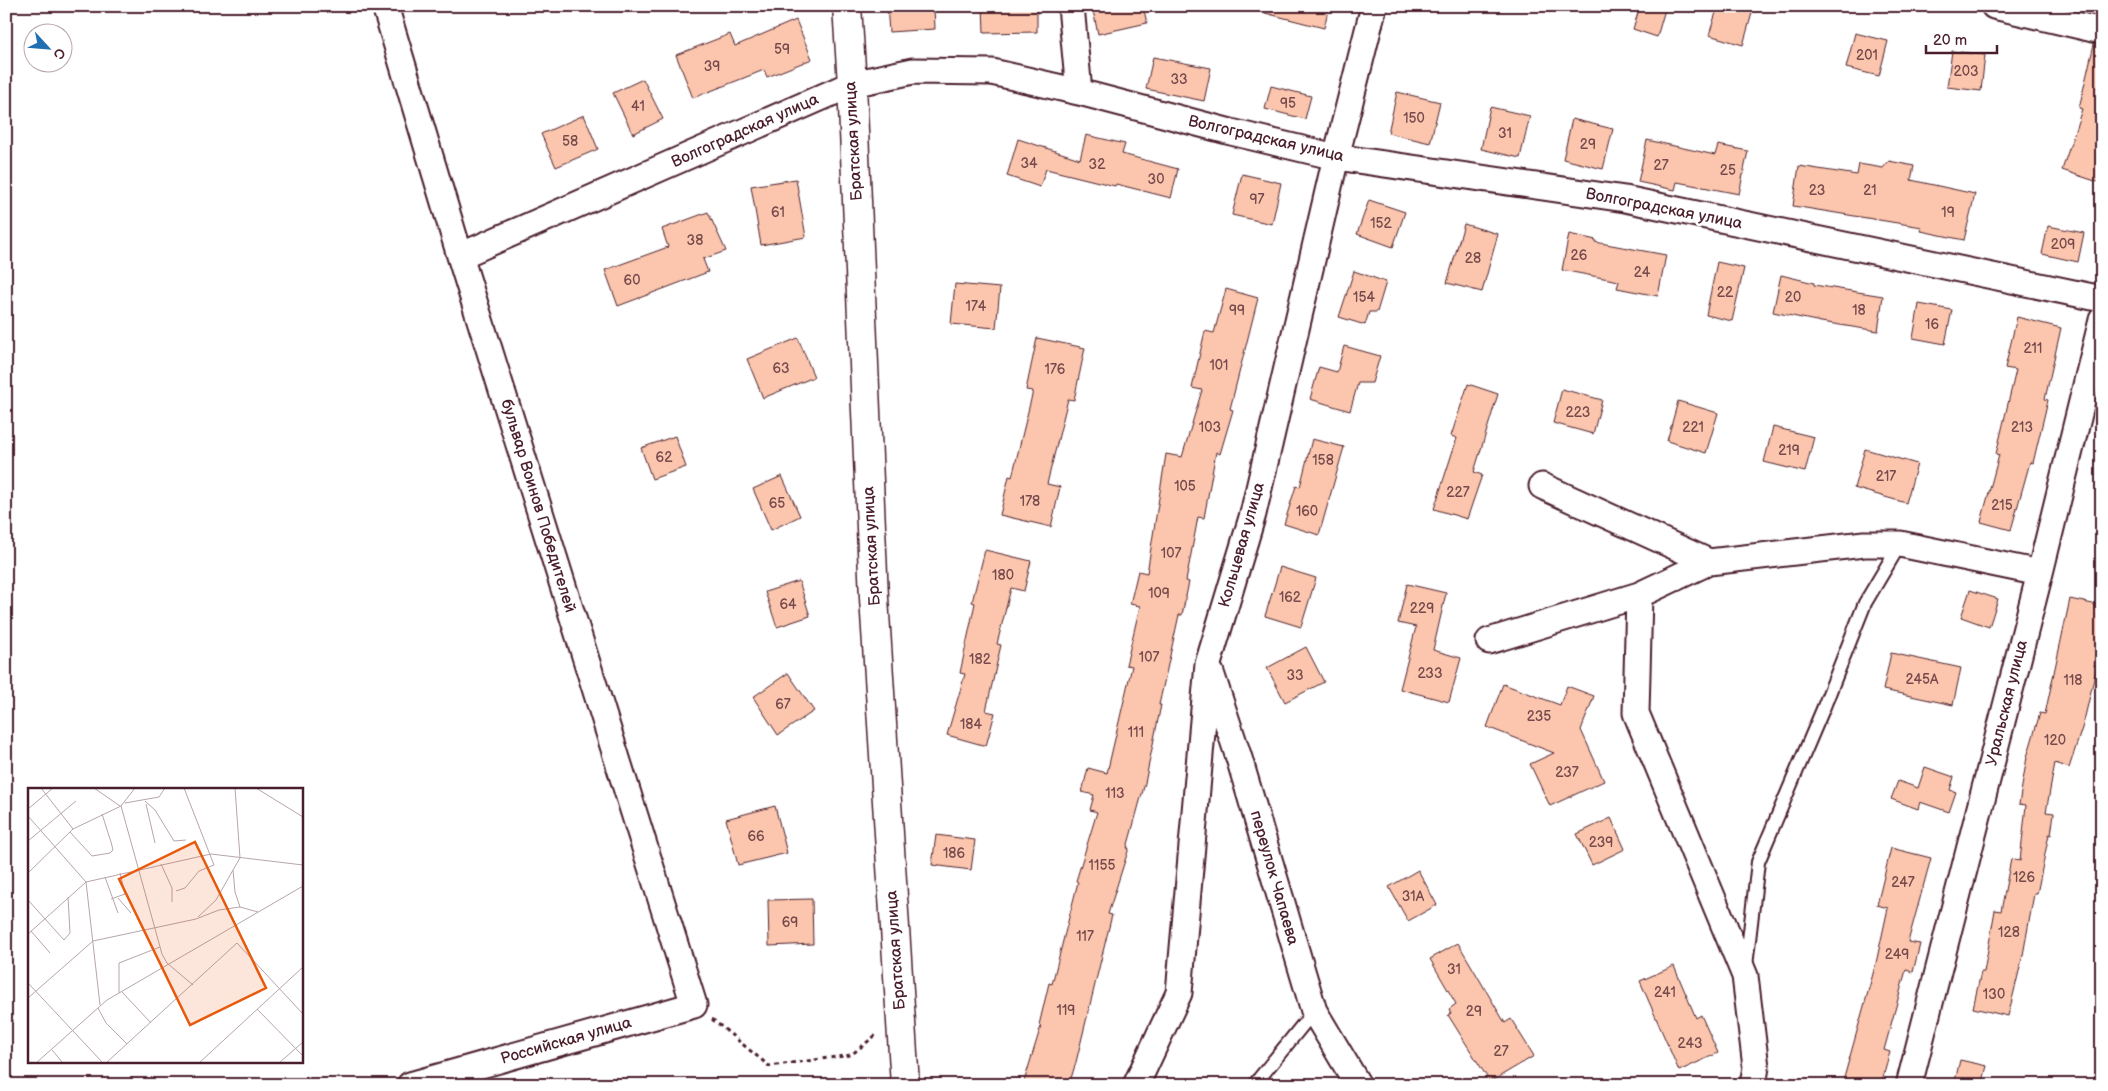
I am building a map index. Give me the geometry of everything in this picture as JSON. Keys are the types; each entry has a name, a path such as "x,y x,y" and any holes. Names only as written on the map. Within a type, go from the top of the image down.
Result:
{"main road":[{"name":"Братская улица","path":"847,6 874,598 905,1085"}],"street":[{"name":"бульвар Воинов Победителей","path":"385,6 460,256 694,1005"},
{"path":"1071,6 1080,92"},
{"name":"Кольцевая улица","path":"1136,1085 1179,993 1208,664 1253,514 1336,157 1374,6"},
{"path":"1994,6 2102,31"},
{"name":"Волгоградская улица","path":"460,256 852,84 913,71 992,72 1080,92 1230,132 1336,157 1625,199 2102,299"},
{"name":"Уральская улица","path":"1909,1085 2040,573 2102,320"},
{"path":"1542,486 1709,562"},
{"path":"1490,641 1639,595 1709,562 1864,544 1900,544 2040,573"},
{"path":"1639,595 1636,713 1745,976 1756,1067 1753,1085"},
{"name":"переулок Чапаева","path":"1208,664 1239,758 1314,1011 1358,1085"},
{"name":"Российская улица","path":"410,1085 694,1005"}],"lane":[{"path":"1745,976 1758,862 1823,709 1865,603 1900,544"},
{"path":"1254,1085 1314,1011"}],"path":[{"path":"694,1005 769,1066 851,1055 900,1016"}],"building":[{"path":"887,6 934,6 935,29 889,32"},
{"path":"983,6 1037,6 1037,32 984,33"},
{"path":"1092,6 1143,6 1147,23 1098,34"},
{"path":"1266,6 1329,6 1324,28 1265,13"},
{"path":"1640,6 1666,6 1657,37 1633,29"},
{"path":"1718,6 1754,6 1743,45 1709,35"},
{"path":"796,20 812,59 767,77 764,70 693,98 676,55 730,34 735,46"},
{"path":"1855,33 1888,41 1879,76 1846,68"},
{"path":"2094,44 2102,45 2102,170 2098,182 2062,170 2082,109 2079,108"},
{"path":"1952,51 1985,55 1981,91 1947,87"},
{"path":"1153,57 1211,68 1204,101 1146,89"},
{"path":"643,79 663,119 633,134 613,93"},
{"path":"1271,86 1311,96 1305,119 1265,109"},
{"path":"1397,92 1440,102 1430,143 1388,133"},
{"path":"1490,107 1530,116 1520,158 1481,149"},
{"path":"584,115 598,149 556,167 541,134"},
{"path":"1572,119 1613,129 1603,169 1563,159"},
{"path":"1086,135 1125,144 1122,154 1178,169 1171,198 1046,169 1040,187 1007,176 1018,139 1080,159"},
{"path":"1647,140 1715,155 1718,145 1748,151 1739,194 1677,182 1675,190 1638,182"},
{"path":"1889,161 1914,166 1911,180 1975,194 1964,240 1921,231 1922,227 1793,206 1799,166 1857,175 1859,164 1883,168"},
{"path":"1242,174 1281,183 1272,224 1232,215"},
{"path":"796,179 806,237 761,245 751,186"},
{"path":"1369,200 1405,212 1393,247 1357,234"},
{"path":"708,212 726,251 703,259 708,272 618,306 605,270 668,247 662,229"},
{"path":"1464,224 1498,234 1482,292 1447,283"},
{"path":"2048,226 2084,233 2078,262 2042,254"},
{"path":"1569,234 1596,240 1595,242 1666,255 1658,296 1617,288 1619,281 1562,270"},
{"path":"1717,262 1744,268 1732,321 1706,315"},
{"path":"1354,271 1386,282 1377,312 1369,312 1365,325 1339,317"},
{"path":"1781,275 1814,283 1814,285 1883,296 1878,331 1773,312"},
{"path":"955,284 1000,288 996,328 951,324"},
{"path":"1226,289 1258,298 1230,409 1233,410 1220,454 1216,452 1204,518 1198,517 1186,581 1189,582 1182,615 1179,615 1159,705 1161,705 1145,783 1127,848 1129,848 1108,914 1112,915 1076,1062 1069,1085 1023,1085 1041,1026 1039,1025 1049,983 1052,984 1078,882 1076,881 1097,812 1090,810 1094,795 1082,792 1088,768 1107,773 1132,666 1126,665 1140,606 1130,604 1138,571 1147,573 1166,454 1182,457 1202,390 1192,388 1205,331 1214,333"},
{"path":"1919,304 1952,310 1945,344 1913,338"},
{"path":"2017,317 2061,328 2045,399 2048,400 2033,463 2030,462 2011,530 1981,522 1999,455 1996,454 2016,370 2005,368"},
{"path":"798,338 814,377 763,398 747,359"},
{"path":"1037,338 1085,348 1074,400 1068,399 1047,484 1060,487 1051,527 1000,515 1009,476 1012,477 1033,391 1026,390"},
{"path":"1344,346 1380,356 1372,383 1358,383 1350,411 1310,399 1319,367 1337,372"},
{"path":"1468,384 1498,394 1474,472 1482,475 1467,519 1434,509 1457,438 1451,436"},
{"path":"1562,389 1602,400 1593,434 1553,423"},
{"path":"1678,401 1718,413 1706,453 1667,441"},
{"path":"1773,427 1814,437 1805,472 1764,462"},
{"path":"675,436 686,467 652,479 641,448"},
{"path":"1312,439 1344,447 1319,535 1284,524 1296,486 1300,487"},
{"path":"1865,449 1917,464 1906,503 1854,488"},
{"path":"782,476 800,516 771,530 753,489"},
{"path":"985,550 1031,561 1024,591 1011,588 997,644 1001,645 986,711 995,713 986,746 947,735 965,674 960,673 975,603 972,602"},
{"path":"1280,567 1316,578 1301,627 1265,616"},
{"path":"799,581 810,616 777,627 765,592"},
{"path":"1407,584 1446,593 1433,650 1461,658 1449,702 1400,689 1416,627 1398,623"},
{"path":"1970,590 1998,599 1989,627 1961,617"},
{"path":"2070,599 2102,606 2102,631 2094,666 2097,666 2083,725 2069,768 2055,763 2046,812 2054,813 2051,835 2049,834 2037,894 2034,894 2023,955 2008,1016 1973,1008 1981,972 1984,972 1995,910 2001,911 2011,859 2020,861 2026,805 2019,804 2027,757 2040,713 2045,714"},
{"path":"1306,647 1324,682 1285,702 1267,668"},
{"path":"1891,653 1961,668 1953,705 1883,690"},
{"path":"788,673 814,711 778,735 753,697"},
{"path":"1503,684 1560,705 1567,686 1594,696 1581,730 1604,781 1550,806 1530,764 1554,753 1487,727"},
{"path":"1925,767 1954,777 1950,790 1956,792 1949,812 1920,802 1918,809 1891,799 1898,781 1918,788"},
{"path":"775,806 787,853 738,865 726,819"},
{"path":"1611,818 1625,849 1592,865 1577,834"},
{"path":"936,835 975,840 971,870 932,865"},
{"path":"1891,848 1931,858 1908,942 1920,944 1913,972 1906,970 1884,1050 1890,1052 1881,1085 1842,1085 1876,963 1888,908 1877,905"},
{"path":"1418,870 1437,905 1408,921 1389,887"},
{"path":"812,899 813,944 769,946 768,900"},
{"path":"1458,943 1505,1023 1511,1019 1534,1056 1490,1082 1448,1015 1451,1013 1449,1009 1456,1004 1430,959"},
{"path":"1674,966 1696,1018 1701,1015 1718,1053 1679,1071 1640,981"},
{"path":"1960,1060 1987,1066 1982,1085 1954,1085"}]}
